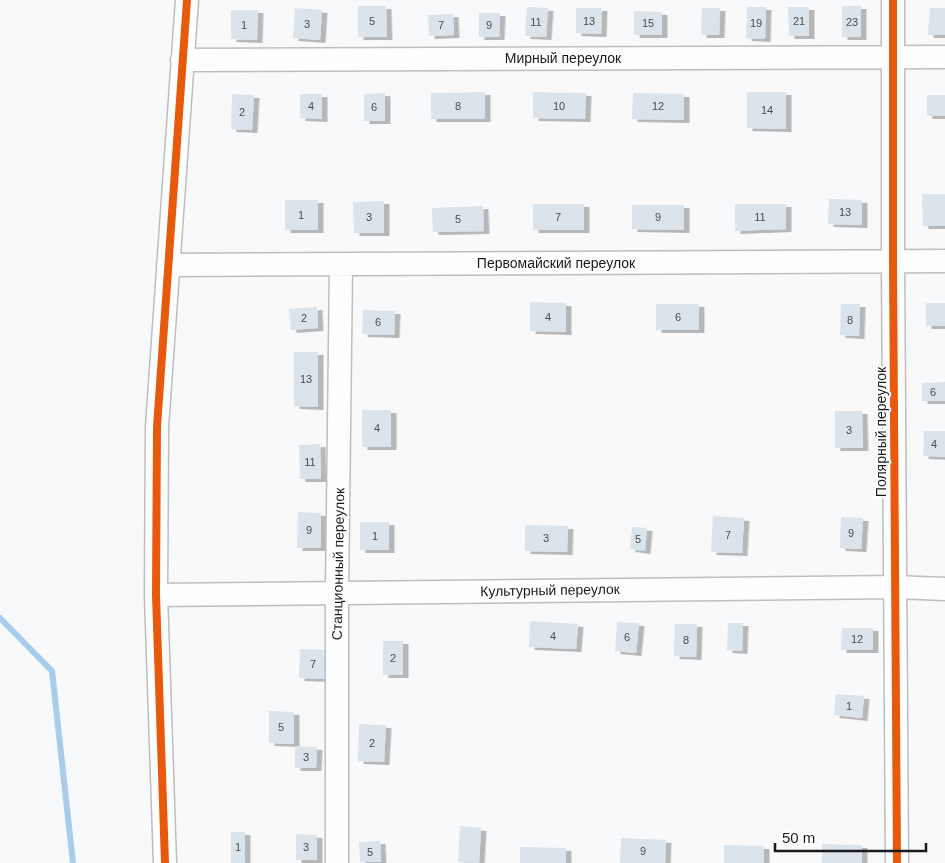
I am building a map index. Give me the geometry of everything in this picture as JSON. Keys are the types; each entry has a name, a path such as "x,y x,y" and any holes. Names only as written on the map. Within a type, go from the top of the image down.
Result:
{"street":[{"path":"165,863 156,594 157,427 187,0"},
{"name":"Полярный переулок","path":"893,0 897,863"},
{"name":"Мирный переулок","path":"182,60 945,57"},
{"name":"Первомайский переулок","path":"168,265 893,262 945,260"},
{"name":"Станционный переулок","path":"337,863 337,592 342,265"},
{"name":"Культурный переулок","path":"156,594 895,587 945,589"}],"building":[{"path":"358,6 386,6 387,37 358,37"},
{"path":"842,6 861,6 861,37 842,37"},
{"path":"527,7 548,8 546,37 525,36"},
{"path":"747,7 766,7 765,39 746,38"},
{"path":"788,7 809,7 809,36 789,36"},
{"path":"295,8 322,10 320,40 293,38"},
{"path":"576,8 602,8 601,34 576,33"},
{"path":"702,8 720,8 719,35 701,35"},
{"path":"930,8 945,8 945,35 928,35"},
{"path":"231,10 258,10 257,40 231,39"},
{"path":"634,11 662,12 662,35 634,35"},
{"path":"479,13 500,13 499,37 479,37"},
{"path":"453,14 454,35 429,36 428,15"},
{"path":"485,92 485,119 431,119 431,93"},
{"path":"533,92 586,93 585,119 533,118"},
{"path":"747,92 786,92 786,129 747,128"},
{"path":"385,93 385,121 364,121 364,94"},
{"path":"633,93 684,94 684,120 632,119"},
{"path":"232,94 254,95 252,130 231,129"},
{"path":"300,94 322,94 322,119 300,118"},
{"path":"927,95 945,95 945,116 927,116"},
{"path":"922,194 945,194 945,226 923,226"},
{"path":"829,199 862,200 862,225 828,224"},
{"path":"285,200 318,200 318,230 285,230"},
{"path":"384,201 384,233 354,233 353,202"},
{"path":"533,204 584,204 584,230 533,230"},
{"path":"735,204 786,204 786,229 735,231"},
{"path":"632,205 684,205 684,230 632,229"},
{"path":"483,206 484,231 433,232 432,208"},
{"path":"530,302 566,303 566,332 530,331"},
{"path":"926,303 945,303 945,326 926,326"},
{"path":"656,304 699,304 699,330 656,330"},
{"path":"841,304 860,304 859,336 840,335"},
{"path":"317,307 318,328 291,330 289,309"},
{"path":"363,310 395,311 394,335 362,334"},
{"path":"294,352 318,352 318,407 294,406"},
{"path":"945,382 945,401 922,401 922,383"},
{"path":"362,410 391,410 391,447 362,447"},
{"path":"835,411 862,411 863,448 835,448"},
{"path":"924,431 945,431 945,457 923,456"},
{"path":"320,444 321,479 300,479 299,445"},
{"path":"298,512 321,513 321,548 297,548"},
{"path":"713,516 744,518 742,553 711,552"},
{"path":"841,517 863,518 861,549 840,548"},
{"path":"360,522 389,522 389,550 360,550"},
{"path":"525,525 568,526 567,552 525,551"},
{"path":"632,527 647,528 645,551 630,549"},
{"path":"530,621 578,624 576,649 529,647"},
{"path":"617,622 639,623 636,653 615,651"},
{"path":"728,623 743,623 742,651 727,650"},
{"path":"675,624 697,624 696,657 674,656"},
{"path":"842,628 873,628 873,650 841,650"},
{"path":"383,641 403,641 403,675 383,675"},
{"path":"300,649 327,650 325,679 299,678"},
{"path":"836,694 864,696 862,718 834,715"},
{"path":"269,711 294,712 294,744 269,743"},
{"path":"359,724 386,725 384,762 358,761"},
{"path":"295,746 317,747 316,768 295,768"},
{"path":"460,826 481,828 479,863 458,862"},
{"path":"231,832 245,832 245,863 231,863"},
{"path":"296,834 317,835 317,860 296,860"},
{"path":"621,838 666,840 665,863 620,863"},
{"path":"380,841 381,862 360,862 359,842"},
{"path":"822,844 862,845 862,863 822,863"},
{"path":"724,845 764,846 764,863 724,863"},
{"path":"520,847 566,848 566,863 520,863"}],"waterway":[{"path":"0,618 52,671 73,863"}],"cycle path":[{"path":"165,863 156,595 157,427 187,0"},
{"path":"893,0 897,863"}]}
